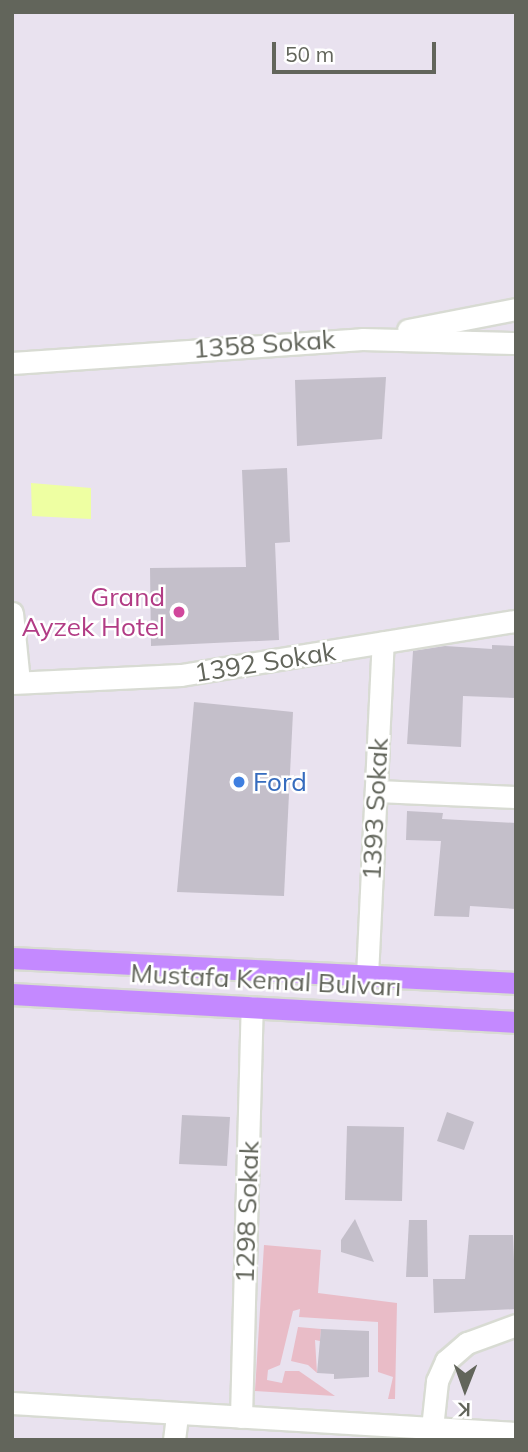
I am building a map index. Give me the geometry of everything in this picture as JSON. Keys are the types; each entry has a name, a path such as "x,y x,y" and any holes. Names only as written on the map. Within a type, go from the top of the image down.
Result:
{"highway":[{"name":"Mustafa Kemal Bulvarı","path":"12,958 516,983"},
{"name":"Mustafa Kemal Bulvarı","path":"12,994 516,1022"}],"street":[{"path":"362,338 516,309"},
{"name":"1358 Sokak","path":"12,363 362,338 516,343"},
{"path":"12,613 16,683"},
{"name":"1392 Sokak","path":"16,683 181,675 516,621"},
{"name":"1393 Sokak","path":"366,976 383,642"},
{"path":"376,791 516,797"},
{"name":"1298 Sokak","path":"241,1417 253,1007"},
{"path":"432,1428 437,1381 446,1361 467,1343 516,1325"},
{"path":"12,1403 241,1417 359,1431 432,1428 516,1433"},
{"path":"174,1440 177,1415"}],"shaded area":[{"path":"31,483 91,488 91,519 32,516"},
{"path":"264,1245 321,1250 318,1293 397,1303 395,1399 388,1399 393,1377 378,1372 378,1322 299,1317 300,1309 293,1311 280,1365 268,1370 267,1380 282,1383 285,1371 299,1371 335,1396 255,1391"},
{"path":"298,1327 321,1329 320,1341 315,1340 317,1373 308,1365 291,1361"}],"building":[{"path":"386,377 382,439 297,446 295,380"},
{"path":"287,468 290,542 275,543 279,640 151,646 150,568 246,567 242,470"},
{"path":"492,645 516,646 516,698 463,696 461,747 407,744 413,651 445,646 492,649"},
{"name":"Ford","path":"194,702 293,712 284,896 177,892"},
{"path":"407,811 443,813 442,819 516,823 516,909 470,906 469,917 434,916 441,841 406,840"},
{"path":"447,1112 474,1122 464,1150 437,1141"},
{"path":"182,1115 230,1117 227,1166 179,1164"},
{"path":"347,1126 404,1127 402,1201 345,1200"},
{"path":"355,1219 374,1262 341,1252 341,1240"},
{"path":"409,1220 427,1220 428,1277 406,1277"},
{"path":"469,1235 513,1235 516,1309 434,1313 433,1279 465,1279"},
{"path":"321,1329 369,1331 369,1377 334,1379 334,1374 317,1373"}],"place":[{"name":"Grand Ayzek Hotel","path":"179,612"},
{"name":"Ford","path":"239,782"}]}
